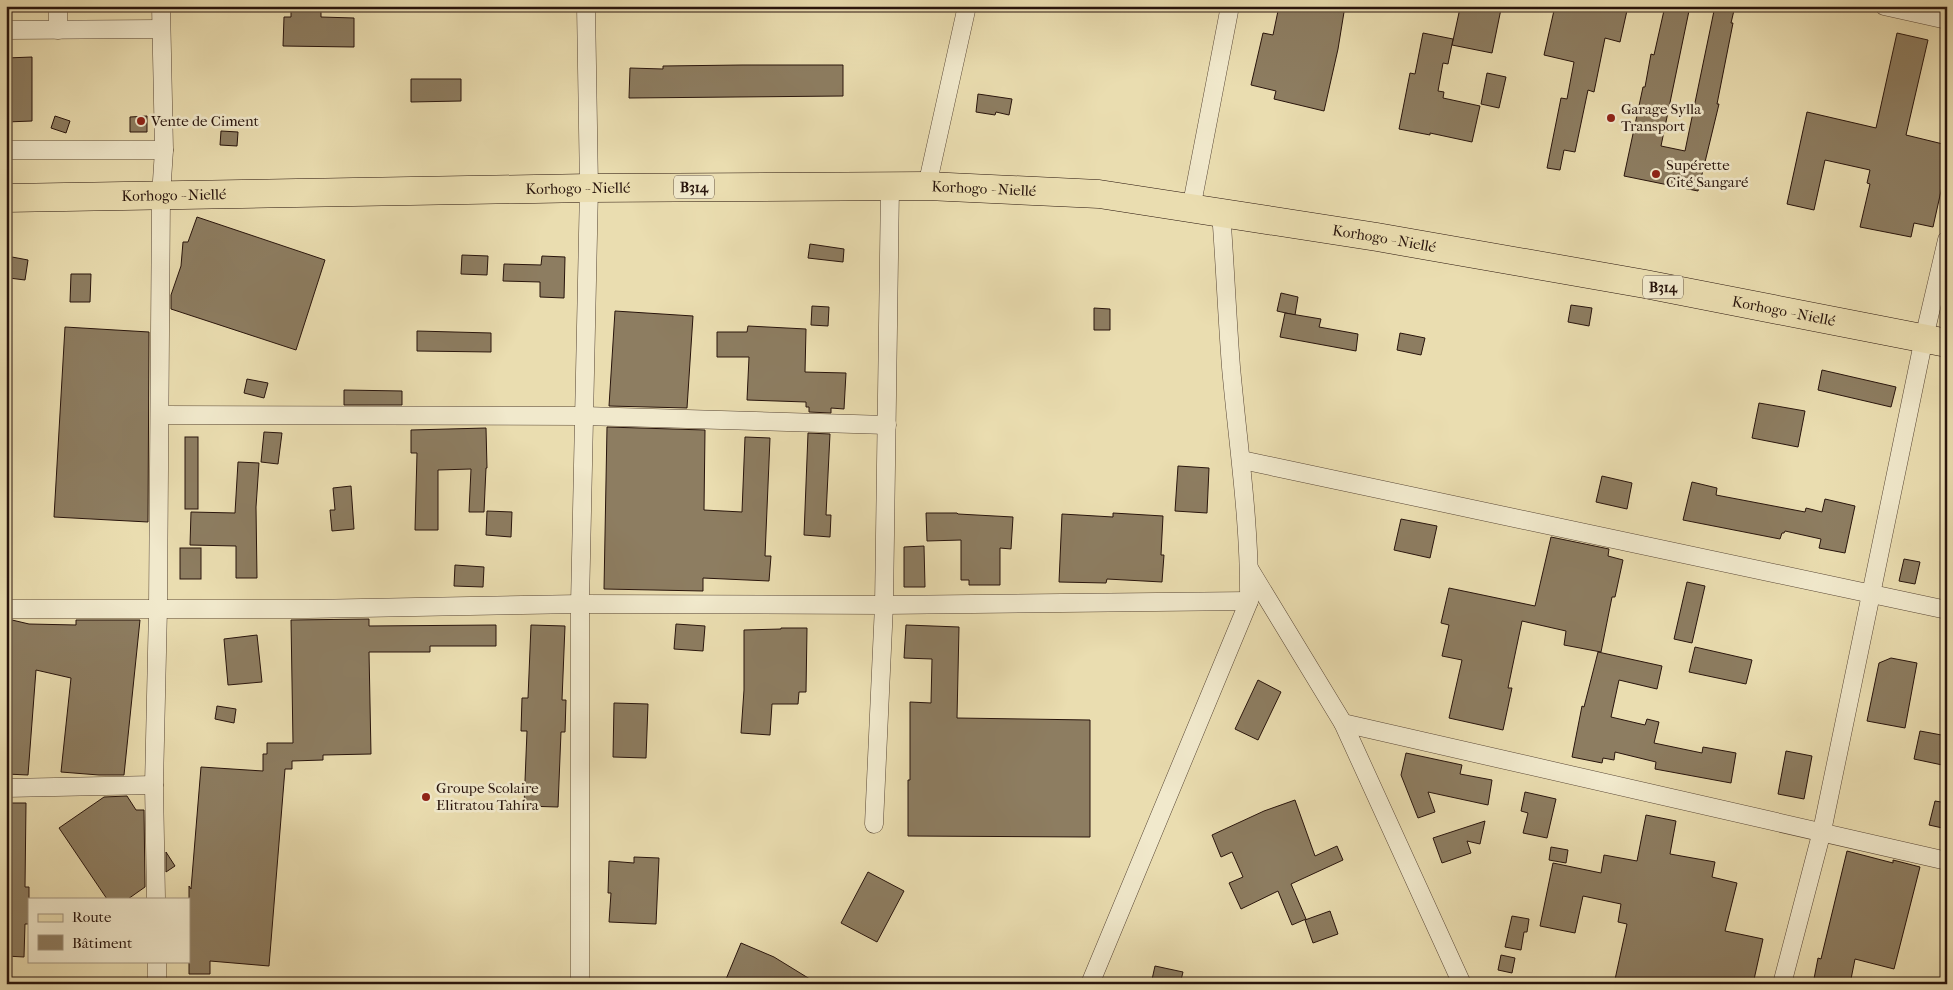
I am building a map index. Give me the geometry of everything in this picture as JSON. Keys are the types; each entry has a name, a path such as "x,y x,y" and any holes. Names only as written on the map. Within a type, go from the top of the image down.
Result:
{"main road":[{"name":"Korhogo - Niellé","path":"6,198 589,188 927,186 1099,194 1387,238 1636,282 1935,340"}],"street":[{"path":"58,6 58,30"},
{"path":"156,898 154,785 158,608 161,196 164,150 161,6"},
{"path":"580,984 580,604 589,188 586,6"},
{"path":"927,186 967,6"},
{"path":"1191,209 1230,6"},
{"path":"1884,6 1947,20"},
{"path":"6,30 160,29"},
{"path":"6,150 164,150"},
{"path":"874,824 884,605 890,187"},
{"path":"1090,984 1249,601 1250,570 1242,460 1231,368 1221,212"},
{"path":"1782,984 1822,832 1871,593 1935,340 1947,240"},
{"path":"160,415 584,416 887,426"},
{"path":"1242,460 1947,610"},
{"path":"1250,570 1343,723 1462,984"},
{"path":"6,609 308,609 580,604 884,605 1249,601"},
{"path":"1343,723 1947,861"},
{"path":"6,788 154,785"},
{"path":"157,962 157,984"}],"building":[{"path":"291,6 321,6 321,17 354,18 354,47 283,46 284,17 291,17"},
{"path":"1279,6 1345,6 1338,49 1324,111 1274,99 1276,91 1251,85 1263,33 1273,35"},
{"path":"1468,6 1488,6 1501,9 1492,53 1452,45 1460,8 1468,9"},
{"path":"1555,6 1628,6 1620,42 1605,38 1594,92 1588,90 1575,152 1564,150 1560,170 1547,168 1561,98 1567,99 1574,62 1544,55"},
{"path":"1665,6 1690,6 1661,146 1685,151 1715,6 1735,6 1717,104 1719,104 1698,191 1624,176 1643,87 1645,87 1651,54 1654,55"},
{"path":"1423,33 1453,39 1448,64 1443,63 1438,91 1444,92 1443,98 1480,106 1472,142 1399,129 1410,73 1415,74"},
{"path":"1897,33 1928,40 1906,135 1947,145 1947,164 1933,227 1914,223 1911,237 1860,227 1870,184 1867,183 1870,170 1825,160 1814,210 1787,204 1807,112 1876,128"},
{"path":"32,57 32,121 6,122 6,58"},
{"path":"843,65 843,96 629,98 630,68 663,69 663,66"},
{"path":"1487,73 1506,77 1499,108 1481,104"},
{"path":"411,79 461,79 461,101 411,102"},
{"path":"978,94 1012,99 1009,115 996,112 995,115 976,112"},
{"path":"55,116 70,121 66,133 51,128"},
{"path":"147,116 147,132 130,132 130,117"},
{"path":"221,131 238,132 237,146 220,145"},
{"path":"197,217 325,260 296,350 171,309 171,295 181,266 183,242 188,242"},
{"path":"810,244 844,249 843,262 808,258"},
{"path":"462,255 488,256 487,275 461,274"},
{"path":"542,256 565,257 564,298 540,297 540,282 503,281 504,264 541,265"},
{"path":"12,257 28,260 25,280 9,278"},
{"path":"71,274 91,274 90,302 70,302"},
{"path":"1281,293 1298,297 1295,315 1277,311"},
{"path":"1571,305 1592,308 1589,326 1568,322"},
{"path":"812,306 829,307 828,326 811,325"},
{"path":"1094,308 1110,309 1110,330 1094,330"},
{"path":"615,311 693,316 687,408 609,406"},
{"path":"1285,313 1321,319 1319,327 1358,334 1356,351 1280,337"},
{"path":"748,326 806,329 805,372 846,373 844,409 831,408 831,413 809,412 806,402 747,400 749,357 717,357 717,332 747,332"},
{"path":"65,327 149,332 148,522 54,517"},
{"path":"417,331 491,333 491,352 417,351"},
{"path":"1400,333 1425,338 1421,355 1397,350"},
{"path":"1822,370 1896,387 1891,407 1818,390"},
{"path":"247,379 268,383 264,398 244,393"},
{"path":"344,390 402,391 402,405 344,405"},
{"path":"1759,403 1805,411 1798,447 1752,438"},
{"path":"607,427 705,430 704,510 742,512 745,437 770,438 765,556 771,556 769,581 703,578 703,591 604,589"},
{"path":"486,428 487,468 484,512 469,512 471,469 438,470 438,530 415,530 417,453 411,453 411,430"},
{"path":"264,432 282,433 278,464 261,462"},
{"path":"808,433 830,434 826,515 831,515 830,537 804,535"},
{"path":"185,437 198,437 198,509 185,509"},
{"path":"238,462 259,463 256,507 257,578 236,578 236,546 190,545 191,512 235,513"},
{"path":"1178,466 1209,468 1207,513 1175,511"},
{"path":"1602,476 1632,483 1627,509 1596,502"},
{"path":"1692,482 1717,488 1716,495 1805,512 1806,508 1822,512 1825,499 1855,506 1845,553 1819,548 1821,539 1785,531 1780,539 1683,520"},
{"path":"351,486 354,529 332,531 330,510 335,510 333,488"},
{"path":"487,511 512,512 511,537 486,535"},
{"path":"926,513 1013,517 1011,549 1000,548 1000,585 969,585 969,580 961,580 961,540 927,541"},
{"path":"1113,513 1163,516 1161,555 1164,555 1162,582 1107,579 1106,583 1059,582 1062,514 1113,517"},
{"path":"1401,519 1437,526 1430,558 1394,550"},
{"path":"1551,537 1609,549 1608,556 1623,560 1615,597 1612,597 1601,652 1564,645 1566,631 1522,621 1508,688 1512,688 1503,730 1449,718 1462,660 1442,656 1449,625 1441,623 1449,588 1535,606"},
{"path":"924,546 925,587 904,587 904,547"},
{"path":"180,548 201,548 201,579 180,579"},
{"path":"1904,559 1920,562 1915,584 1899,581"},
{"path":"455,565 484,567 483,587 454,586"},
{"path":"1687,582 1705,586 1692,643 1674,639"},
{"path":"369,619 369,626 496,625 496,646 430,646 430,652 369,652 371,754 323,755 323,760 292,761 292,769 285,769 269,966 210,961 210,974 189,974 189,886 191,889 201,767 263,771 263,754 267,754 267,743 293,743 291,620"},
{"path":"12,620 29,624 76,625 76,620 140,620 124,775 61,772 71,678 36,670 28,775 6,774 6,646"},
{"path":"676,624 705,626 703,651 674,649"},
{"path":"531,625 565,626 562,700 566,700 565,732 561,732 558,807 524,806 527,731 521,731 522,698 528,698"},
{"path":"906,625 959,627 957,718 1090,720 1090,837 908,836 910,702 931,703 932,659 904,658"},
{"path":"807,628 806,692 799,692 798,704 772,704 770,735 741,733 744,690 744,630"},
{"path":"257,635 262,682 228,685 224,639"},
{"path":"1695,647 1752,660 1746,684 1689,672"},
{"path":"1598,652 1662,666 1657,689 1619,680 1611,717 1645,725 1647,719 1659,722 1654,743 1702,753 1703,747 1736,753 1731,783 1655,769 1656,762 1615,752 1614,760 1603,758 1602,763 1572,757 1582,706 1584,707"},
{"path":"1891,658 1917,663 1905,728 1867,721 1879,663"},
{"path":"1258,680 1281,692 1258,740 1235,729"},
{"path":"614,703 648,704 646,758 613,757"},
{"path":"217,706 236,709 234,723 215,719"},
{"path":"1920,731 1947,736 1947,766 1914,759"},
{"path":"1786,751 1812,756 1804,799 1778,794"},
{"path":"1406,753 1462,765 1460,774 1492,780 1488,805 1428,792 1435,812 1418,818 1401,775"},
{"path":"1525,792 1556,799 1547,838 1523,833 1528,813 1521,811"},
{"path":"127,796 136,810 144,810 145,887 129,898 106,898 59,828 104,797"},
{"path":"1295,800 1315,856 1337,846 1343,860 1291,884 1306,919 1292,925 1278,891 1241,909 1229,883 1243,877 1232,852 1221,857 1212,835 1264,811"},
{"path":"1935,801 1947,803 1947,829 1929,825"},
{"path":"6,803 26,803 25,887 29,887 29,898 28,924 25,924 24,957 6,956"},
{"path":"1646,815 1676,821 1670,854 1715,862 1712,877 1737,883 1725,931 1763,939 1753,984 1614,984 1627,924 1618,922 1621,904 1583,896 1575,933 1540,926 1553,863 1601,873 1604,855 1637,861"},
{"path":"1485,821 1480,844 1467,841 1471,853 1442,863 1433,838"},
{"path":"1551,847 1568,850 1566,863 1549,860"},
{"path":"1847,851 1893,863 1893,860 1920,867 1894,969 1855,959 1850,984 1813,984 1818,958 1821,959"},
{"path":"166,852 175,866 166,872"},
{"path":"634,857 659,858 656,924 609,922 611,893 608,893 609,861 634,863"},
{"path":"868,872 904,891 877,942 841,923"},
{"path":"1330,911 1338,934 1313,943 1305,920"},
{"path":"1512,916 1529,919 1527,932 1524,932 1521,950 1505,947"},
{"path":"741,943 774,957 818,984 724,984"},
{"path":"1501,955 1515,958 1512,973 1498,970"},
{"path":"1155,966 1183,972 1180,984 1151,984"}],"place":[{"name":"Garage Sylla Transport","path":"1611,118"},
{"name":"Vente de Ciment","path":"141,121"},
{"name":"Supérette Cité Sangaré","path":"1656,174"},
{"name":"Groupe Scolaire Elitratou Tahira","path":"426,797"}]}
